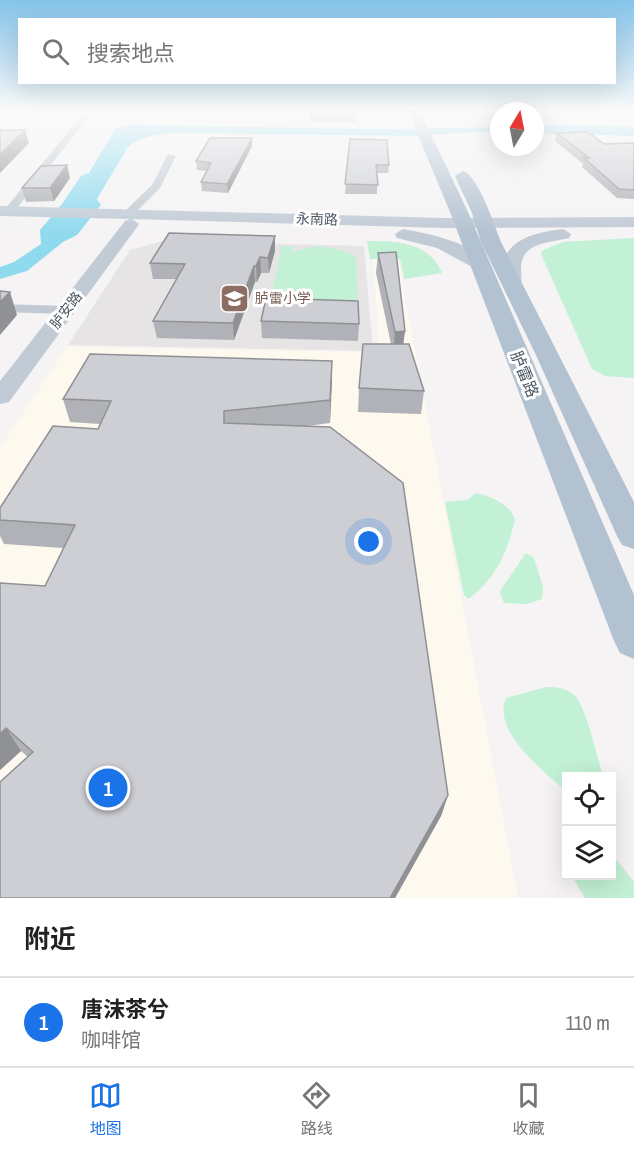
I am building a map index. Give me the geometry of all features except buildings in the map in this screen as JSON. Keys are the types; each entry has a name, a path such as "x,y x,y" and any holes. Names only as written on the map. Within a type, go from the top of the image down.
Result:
{"main road":[{"name":"胪雷路","path":"436,151 449,190 512,285 634,536"},
{"name":"胪雷路","path":"445,151 462,175 472,196 480,264 634,640"},
{"path":"379,221 424,215 442,204 449,190"},
{"path":"472,196 508,212 591,227 634,231"},
{"path":"3,214 363,229 591,227"},
{"name":"永南路","path":"130,219 379,221 475,227"},
{"name":"胪安路","path":"0,397 66,310 130,219"},
{"path":"512,285 512,260 525,244 544,237 591,227 634,222"},
{"path":"363,229 437,241 455,248 480,264"}],"street":[{"path":"3,214 56,151"},
{"path":"130,219 156,186 171,156"},
{"path":"0,308 66,310"}],"shaded area":[{"name":"胪雷小学","path":"163,241 364,246 373,351 68,345 130,250"},
{"path":"373,260 398,260 518,898 0,898 0,448 67,347 380,352"}],"green space":[{"path":"634,238 634,378 605,376 592,369 541,254 543,250 563,242"},
{"path":"367,241 411,245 429,255 442,273 404,279 400,259 370,259"},
{"path":"282,246 293,246 292,253 308,248 324,247 356,256 358,316 267,314"},
{"path":"476,493 488,496 505,506 515,520 499,564 487,582 469,599 464,595 445,502 467,500"},
{"path":"526,553 534,558 543,587 542,599 527,604 504,603 500,593 502,588"},
{"path":"546,687 562,689 576,697 588,723 602,772 562,772 562,788 533,762 513,736 506,723 503,710 506,698"},
{"path":"616,859 634,882 634,898 585,898 574,880 616,880"}],"water":[{"path":"102,151 126,151 97,199 101,205 77,235 63,242 27,271 0,279 0,267 14,262 41,244 40,230 81,176 89,173"}],"place":[{"name":"胪雷小学","path":"234,298"},
{"name":"唐沫茶兮","path":"108,788"}]}
